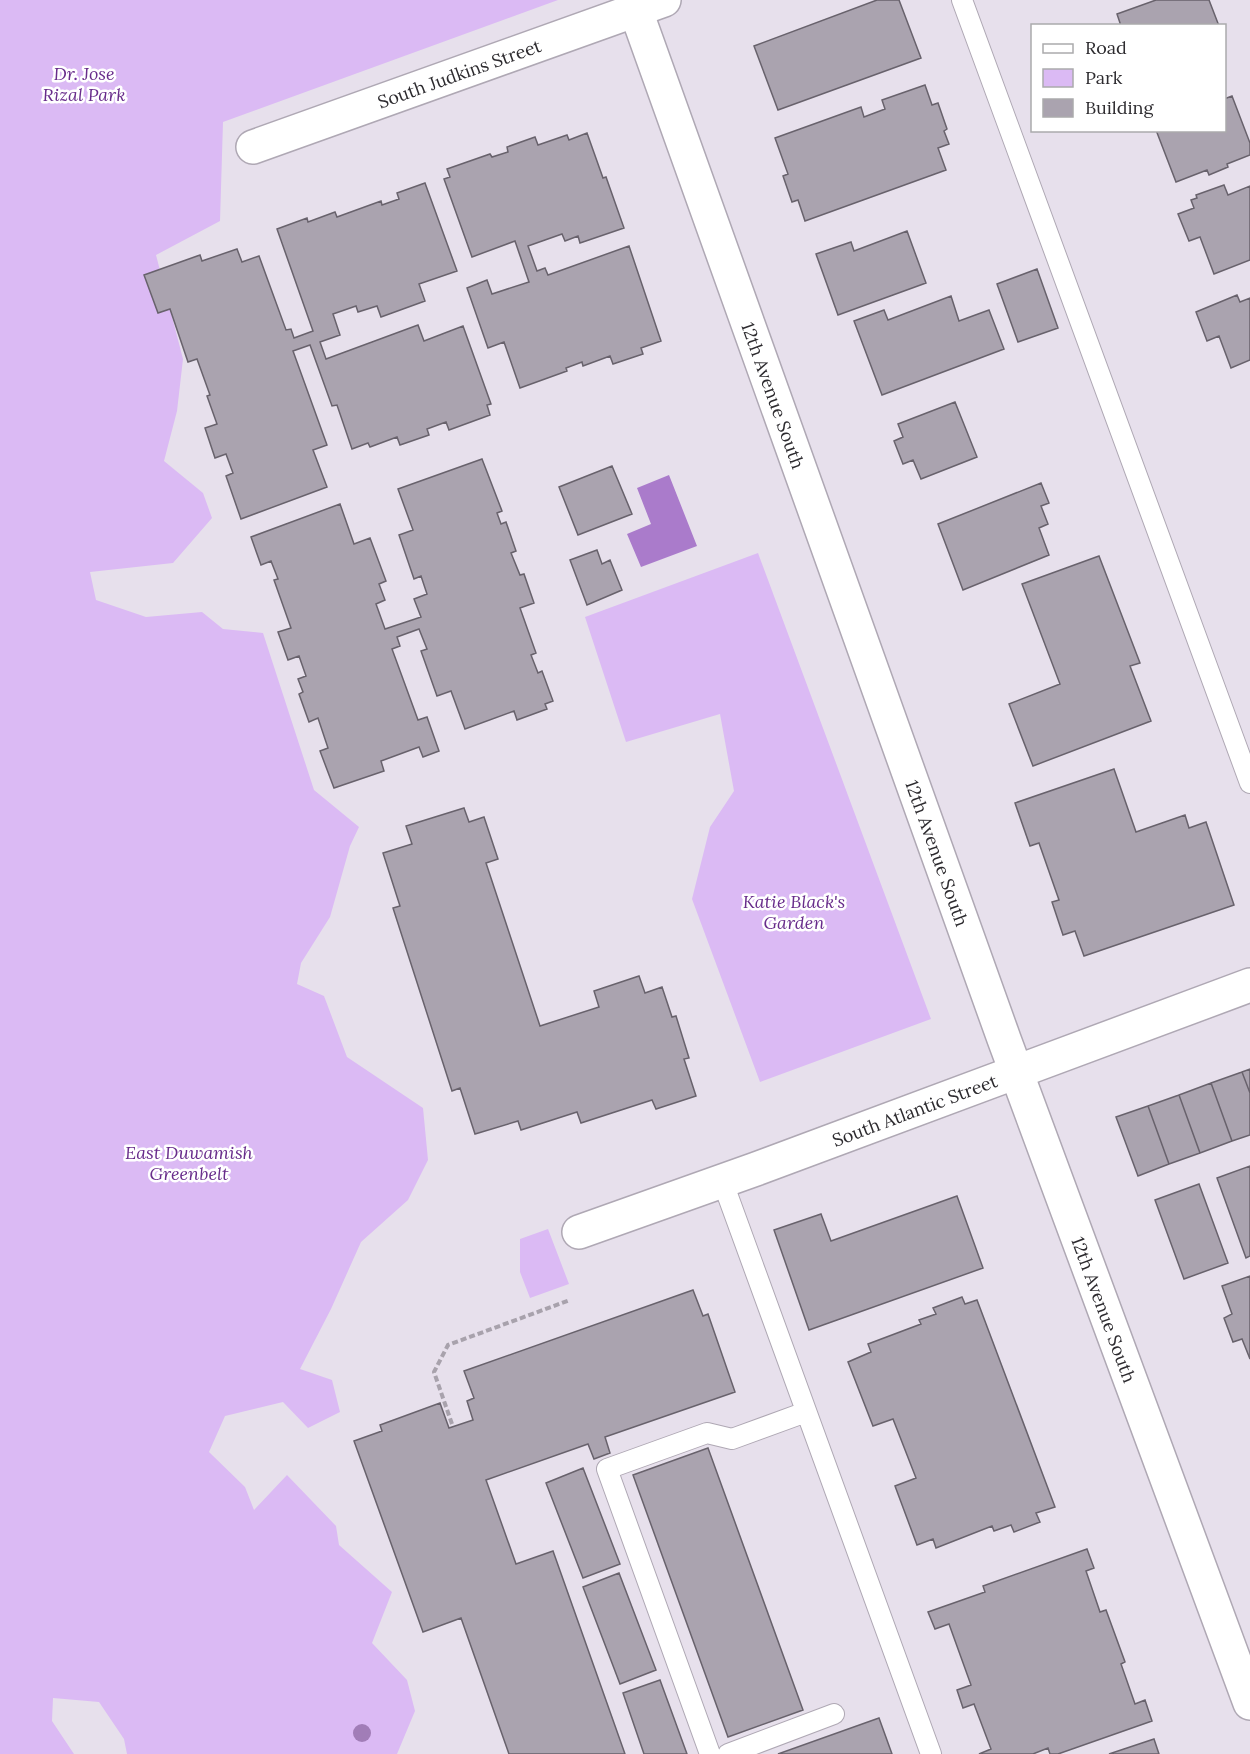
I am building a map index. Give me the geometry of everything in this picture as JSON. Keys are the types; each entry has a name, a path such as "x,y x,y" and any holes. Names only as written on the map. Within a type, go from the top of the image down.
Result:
{"street":[{"name":"South Judkins Street","path":"253,147 644,4"},
{"name":"12th Avenue South","path":"644,4 1016,1072 1250,1703"},
{"name":"South Atlantic Street","path":"579,1232 1250,985"}],"lane":[{"path":"962,0 1250,783"},
{"path":"722,1180 931,1754"},
{"path":"710,1754 607,1468 707,1433 732,1439 806,1412"},
{"path":"728,1754 834,1714"}],"path":[{"path":"452,1424 434,1372 448,1345 570,1300"}],"green space":[{"name":"East Duwamish Greenbelt","path":"0,0 558,0 223,122 220,221 156,255 183,359 177,411 164,461 203,493 212,518 173,563 90,572 96,600 146,617 202,612 223,629 263,633 314,790 359,827 350,846 330,917 301,963 297,984 324,996 347,1057 423,1108 428,1160 408,1200 361,1242 331,1309 300,1369 332,1380 340,1412 308,1428 283,1402 225,1416 209,1452 245,1487 254,1510 287,1475 336,1526 339,1545 392,1592 372,1643 407,1680 415,1711 397,1754 127,1754 124,1739 99,1702 53,1698 52,1721 74,1754 0,1754"},
{"name":"Katie Black's Garden","path":"758,553 931,1019 760,1082 692,899 710,827 734,791 720,714 626,742 585,617"},
{"path":"548,1229 569,1284 530,1298 520,1272 520,1239"}],"shaded area":[{"path":"669,475 697,546 641,567 627,534 651,524 637,488"}],"building":[{"path":"877,0 899,0 921,58 778,110 754,46"},
{"path":"1156,0 1209,0 1218,24 1120,24 1117,14"},
{"path":"925,85 932,105 938,103 947,129 944,131 949,144 938,148 946,170 805,221 798,200 792,202 783,176 788,174 775,138 861,107 864,117 885,109 882,100"},
{"path":"1232,96 1250,143 1250,155 1227,164 1228,167 1209,175 1207,170 1176,182 1157,132 1226,132 1226,98"},
{"path":"587,133 624,228 580,243 578,236 565,241 562,234 528,246 537,271 545,268 548,275 629,246 661,341 641,348 643,354 613,364 610,356 583,366 582,362 566,368 567,371 520,388 504,342 488,348 467,288 487,280 492,294 529,282 515,241 472,257 444,179 450,177 447,169 490,154 492,157 508,152 507,147 535,137 538,145 567,135 569,140"},
{"path":"425,183 457,271 419,284 425,301 381,317 377,306 358,312 356,306 333,314 340,335 320,342 326,359 418,325 424,341 463,326 491,404 487,405 490,415 449,430 446,422 427,429 429,435 400,445 397,437 370,447 368,443 352,449 337,405 332,406 310,345 293,351 327,445 313,450 327,487 241,519 226,476 233,473 226,454 215,458 205,428 217,424 207,396 210,395 197,359 188,362 170,309 158,313 144,275 200,255 202,261 237,249 242,262 259,256 286,330 291,329 294,338 313,331 277,229 307,218 308,222 335,212 337,217 381,201 382,205 399,199 397,193"},
{"path":"1224,185 1228,195 1250,186 1250,260 1214,274 1200,237 1189,241 1178,214 1194,208 1191,200 1197,198 1196,195"},
{"path":"907,231 926,283 838,315 816,254 851,242 854,251"},
{"path":"1037,269 1058,328 1018,342 997,284"},
{"path":"1237,295 1240,302 1250,298 1250,360 1231,368 1219,336 1207,341 1196,312"},
{"path":"951,296 959,321 989,310 1004,349 882,395 854,321 884,310 888,320"},
{"path":"955,402 977,457 921,479 913,460 903,464 894,441 903,437 898,424"},
{"path":"482,459 502,511 497,513 501,524 506,522 516,551 511,553 520,575 524,574 534,603 520,608 536,653 531,655 538,673 542,671 553,701 545,704 547,709 517,720 514,711 465,729 451,691 437,696 421,651 427,649 419,629 397,637 400,646 392,649 418,720 427,717 439,751 423,757 419,747 381,761 384,771 334,788 320,751 328,748 318,718 309,722 299,694 303,692 298,679 306,676 299,656 288,660 278,632 291,628 274,580 278,579 271,561 261,565 251,537 340,504 354,544 370,538 386,581 379,584 385,600 376,604 385,629 421,617 414,599 427,594 421,576 414,579 399,535 413,530 398,489"},
{"path":"612,466 632,514 578,535 559,487"},
{"path":"1041,483 1049,503 1041,506 1048,524 1039,528 1049,555 963,590 938,524"},
{"path":"597,550 602,564 610,560 622,590 587,605 570,560"},
{"path":"1099,556 1140,663 1130,666 1151,721 1033,766 1009,704 1060,684 1022,584"},
{"path":"1114,769 1136,832 1185,815 1189,828 1206,822 1234,905 1084,956 1075,931 1063,935 1052,902 1059,900 1039,843 1030,846 1015,803"},
{"path":"464,808 469,822 484,817 498,859 486,863 540,1026 599,1007 594,991 639,976 645,993 662,987 672,1017 676,1016 689,1058 684,1059 696,1096 656,1109 652,1100 581,1123 577,1112 521,1130 518,1121 475,1134 460,1088 452,1091 393,908 400,906 383,853 412,844 406,826"},
{"path":"1250,1069 1250,1093 1242,1072"},
{"path":"1242,1072 1250,1093 1250,1135 1232,1141 1211,1083"},
{"path":"1211,1083 1232,1141 1200,1153 1179,1095"},
{"path":"1179,1095 1200,1153 1169,1164 1148,1106"},
{"path":"1148,1106 1169,1164 1138,1176 1116,1117"},
{"path":"1250,1166 1250,1256 1246,1258 1217,1178"},
{"path":"1199,1184 1228,1263 1184,1279 1155,1200"},
{"path":"957,1196 983,1268 809,1330 774,1230 821,1214 831,1241"},
{"path":"1250,1276 1250,1359 1242,1339 1233,1342 1224,1318 1232,1314 1222,1286"},
{"path":"693,1290 703,1316 708,1314 735,1392 605,1437 610,1453 594,1459 588,1444 486,1480 516,1564 553,1551 625,1754 509,1754 461,1618 423,1632 354,1441 382,1431 380,1425 440,1403 449,1428 473,1420 467,1401 474,1398 464,1371"},
{"path":"962,1297 965,1304 977,1300 1055,1507 1036,1513 1040,1522 1014,1532 1011,1525 994,1531 992,1526 936,1548 933,1539 917,1545 895,1486 916,1478 893,1419 873,1426 848,1362 871,1352 868,1344 921,1324 919,1320 936,1314 933,1308"},
{"path":"708,1448 803,1710 728,1737 633,1475"},
{"path":"583,1468 620,1564 583,1578 546,1483"},
{"path":"1087,1549 1094,1568 1086,1571 1100,1612 1106,1610 1125,1662 1121,1664 1135,1704 1145,1700 1152,1721 1058,1754 1050,1754 1048,1748 1033,1754 979,1754 991,1749 974,1704 963,1708 957,1690 971,1685 949,1624 935,1629 928,1612 985,1592 983,1586"},
{"path":"619,1573 656,1670 620,1684 583,1587"},
{"path":"660,1680 687,1754 644,1754 623,1693"},
{"path":"879,1718 892,1754 778,1754"},
{"path":"1154,1739 1159,1754 1109,1754"}],"park label":[{"name":"Dr. Jose Rizal Park","path":"84,83"}]}
